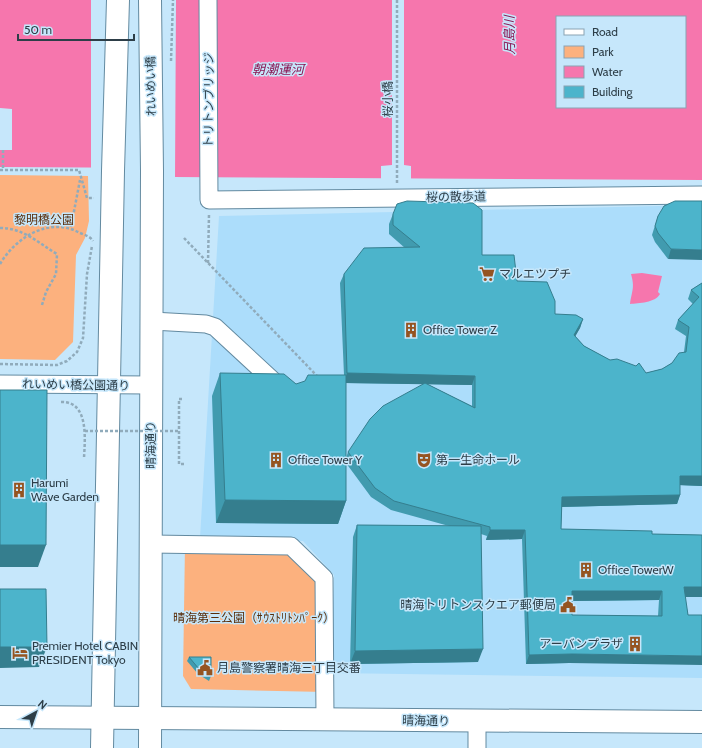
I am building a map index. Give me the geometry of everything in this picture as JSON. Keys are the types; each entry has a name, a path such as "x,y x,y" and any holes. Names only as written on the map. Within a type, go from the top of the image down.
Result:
{"main road":[{"path":"102,748 113,171 118,0"},
{"name":"れいめい橋","path":"150,0 152,171"},
{"name":"晴海通り","path":"150,748 152,171"},
{"name":"晴海通り","path":"0,717 325,719 477,722 702,722"}],"street":[{"name":"トリトンブリッジ","path":"208,0 209,200"},
{"name":"桜の散歩道","path":"209,200 702,195"},
{"path":"152,321 206,324 215,326 290,397"},
{"name":"れいめい橋公園通り","path":"0,384 151,385"},
{"path":"151,544 291,546 324,578 325,719"},
{"path":"477,722 477,748"}],"path":[{"name":"桜小橋","path":"397,0 397,198"},
{"path":"3,150 2,170 79,170 80,180 87,198 94,198"},
{"path":"71,227 80,180"},
{"path":"208,263 209,200"},
{"path":"0,264 14,245 29,235 46,228 71,227 93,239 87,274 83,338 77,352 67,361 57,365 0,364"},
{"path":"0,228 16,229 29,235 44,247 57,254 56,274 46,292 42,305"},
{"path":"184,238 320,379"},
{"path":"184,399 179,399 179,464 184,464"},
{"path":"61,402 73,404 79,411 86,431 84,458"},
{"path":"86,431 179,431"}],"shaded area":[{"path":"702,205 702,678 331,673 334,575 303,541 200,538 219,216"}],"green space":[{"name":"黎明橋公園","path":"0,175 88,176 89,221 85,238 76,255 73,342 55,360 0,359"},
{"name":"晴海第三公園（ｻｳｽﾄﾘﾄﾝﾊﾟｰｸ）","path":"185,545 291,546 324,578 325,692 191,689 183,676"}],"water":[{"path":"0,0 702,0 702,180 174,177 174,168 0,167"},
{"path":"642,273 662,276 658,292 660,294 651,301 630,304 633,286 631,274"}],"pier":[{"path":"91,0 176,0 175,179 172,177 172,170 91,169"},
{"path":"392,0 404,0 404,165 411,166 411,180 381,180 381,166 392,165"},
{"path":"0,108 12,109 12,150 0,150"}],"building":[{"path":"407,201 473,203 482,210 482,255 514,255 517,281 547,282 555,301 555,314 576,315 583,319 574,335 584,346 610,360 617,359 636,366 639,363 646,373 662,369 672,363 679,353 686,352 689,327 678,320 699,297 691,290 702,283 702,476 680,476 680,495 562,497 561,529 652,531 652,534 702,535 702,587 684,587 688,615 702,615 702,656 572,654 529,655 525,530 490,530 490,527 394,501 375,488 348,452 370,419 383,406 425,383 475,408 475,376 347,373 344,274 364,248 420,247 393,225 393,214 397,204","holes":["572,591 662,591 662,616 572,615"]},
{"path":"675,201 702,201 702,250 671,249 658,233 655,226 658,216 664,206"},
{"name":"Office Tower Y","path":"220,373 284,374 296,384 305,381 308,375 346,375 346,501 225,500"},
{"name":"Harumi Wave Garden","path":"0,390 47,390 46,545 0,545"},
{"path":"357,525 481,526 483,649 355,651"},
{"path":"0,589 46,589 47,647 0,647"},
{"path":"189,657 211,657 211,676 199,669"}],"place":[{"name":"マルエツプチ","path":"487,274"},
{"name":"Office Tower Z","path":"411,330"},
{"name":"Office Tower Y","path":"276,460"},
{"name":"第一生命ホール","path":"424,460"},
{"name":"Harumi Wave Garden","path":"19,490"},
{"name":"Office TowerW","path":"586,570"},
{"name":"晴海トリトンスクエア郵便局","path":"568,605"},
{"name":"アーバンプラザ","path":"635,644"},
{"name":"Premier Hotel CABIN PRESIDENT Tokyo","path":"20,653"},
{"name":"月島警察署晴海三丁目交番","path":"205,668"}],"water label":[{"name":"月島川","path":"509,35"},
{"name":"朝潮運河","path":"278,69"}]}
